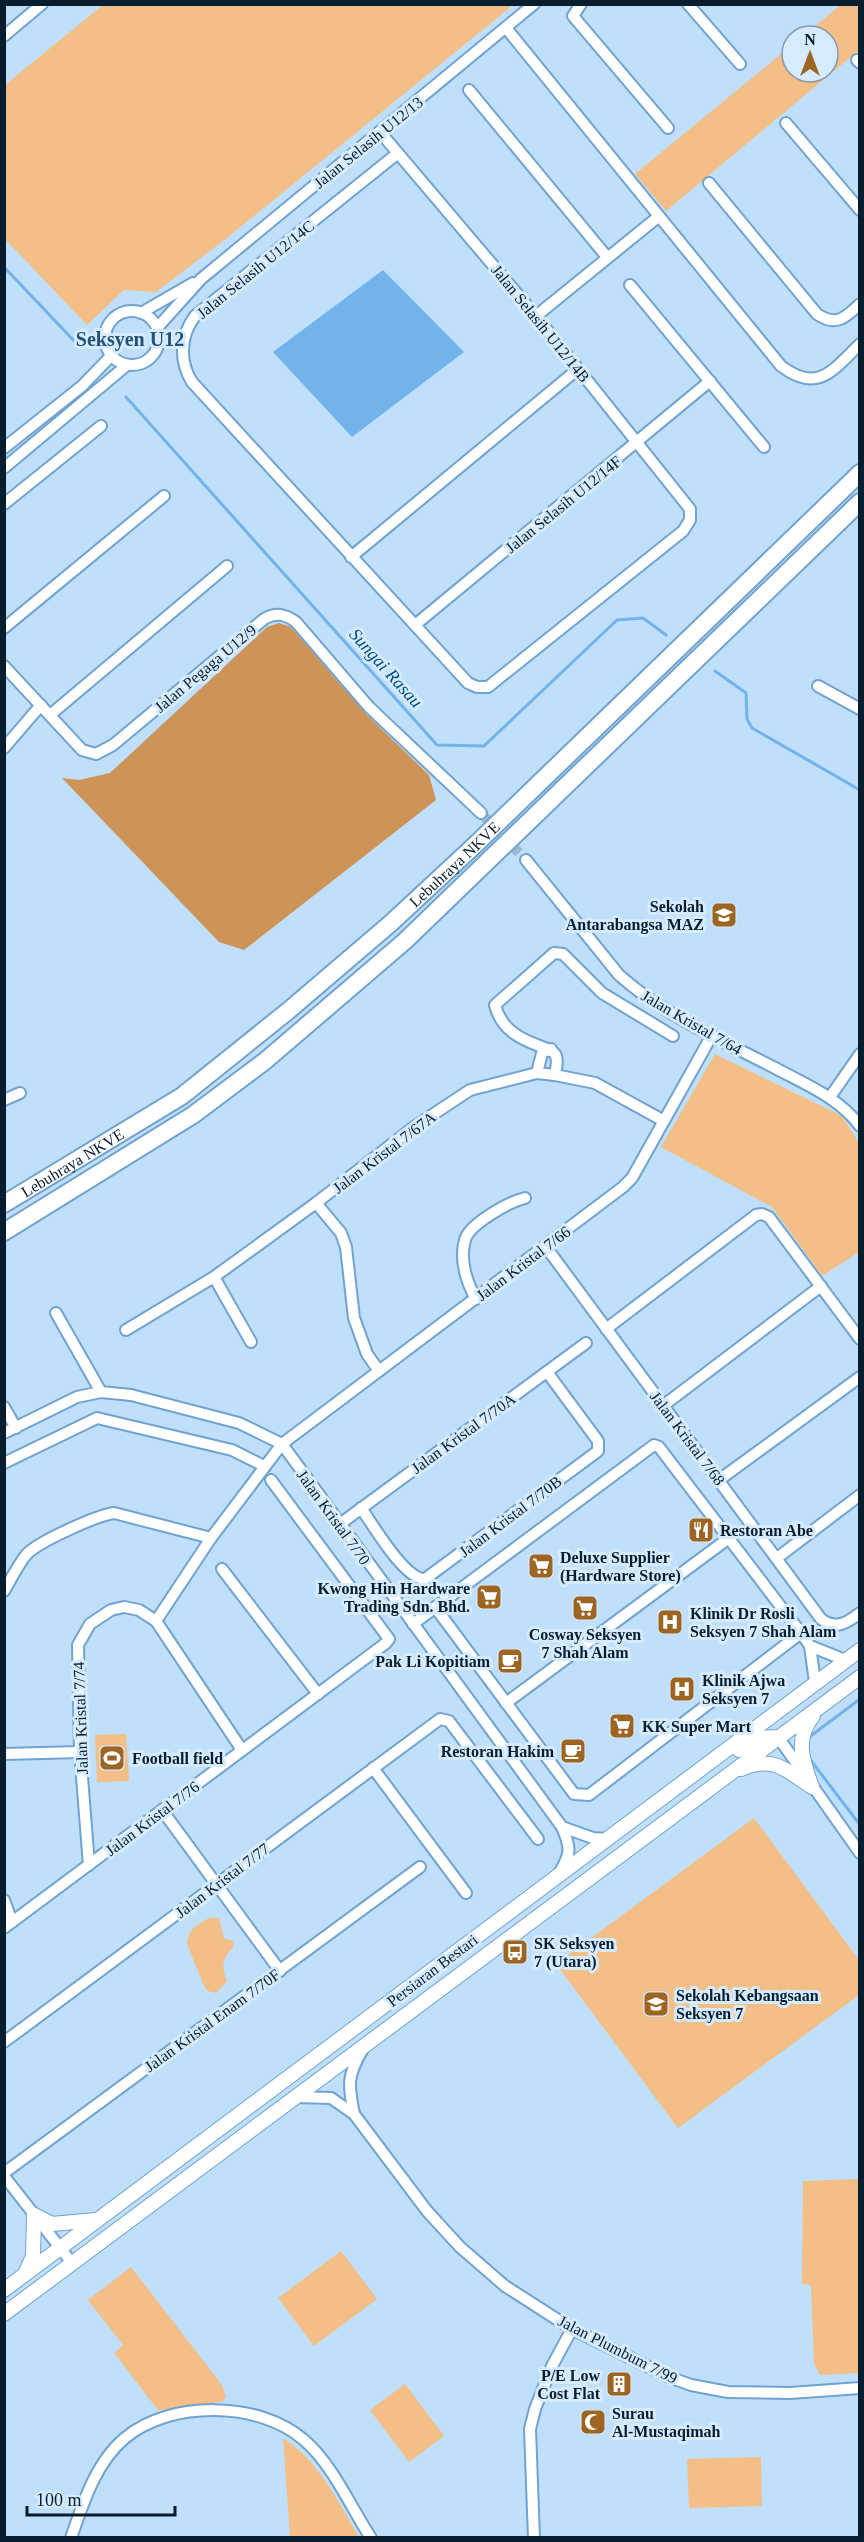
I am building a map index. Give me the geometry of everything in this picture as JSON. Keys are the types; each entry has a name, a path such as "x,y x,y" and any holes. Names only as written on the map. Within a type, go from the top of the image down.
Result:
{"highway":[{"name":"Lebuhraya NKVE","path":"4,1204 182,1096 288,1011 391,923 475,845 860,472"},
{"name":"Lebuhraya NKVE","path":"4,1232 193,1115 265,1061 388,956 860,502"}],"main road":[{"name":"Persiaran Bestari","path":"4,2290 860,1650"},
{"name":"Persiaran Bestari","path":"4,2314 860,1677"},
{"path":"812,1787 800,1749 807,1723 822,1705"},
{"path":"661,1798 758,1738 778,1737"},
{"path":"729,1774 765,1762 778,1764 812,1787"},
{"path":"24,2275 33,2256 34,2215 52,2224 98,2220"}],"street":[{"path":"4,36 42,4"},
{"name":"Jalan Selasih U12/13","path":"157,328 201,279 534,4"},
{"path":"580,4 573,16 668,128"},
{"path":"688,4 740,64"},
{"path":"506,28 781,366 801,379 821,377 860,344"},
{"path":"469,90 607,257"},
{"path":"786,123 860,210"},
{"name":"Jalan Selasih U12/14B","path":"380,132 536,316 687,504 690,520 683,531 493,685 483,687"},
{"name":"Jalan Selasih U12/14C","path":"398,153 195,316 186,335 183,358 192,382 351,557 468,683 483,687"},
{"path":"708,183 824,320 836,322 844,319 860,304"},
{"path":"536,316 658,217"},
{"name":"Jalan Selasih U12/13","path":"141,313 201,279"},
{"path":"630,285 764,447"},
{"path":"4,468 127,365 144,363 150,359 159,344 157,328 141,313 123,312 109,322 104,340 111,356 127,365"},
{"path":"4,448 82,386 111,356"},
{"path":"351,557 578,369"},
{"name":"Jalan Selasih U12/14F","path":"415,625 638,443 710,381"},
{"path":"4,504 101,426"},
{"path":"4,628 164,496"},
{"path":"50,715 227,566"},
{"name":"Jalan Pegaga U12/9","path":"4,666 82,750 96,754 105,751 264,619 279,614 296,622 369,707 481,813"},
{"path":"818,686 860,709"},
{"path":"4,748 41,705"},
{"name":"Jalan Kristal 7/64","path":"526,860 620,975 662,1008 830,1097 860,1126"},
{"path":"555,1075 556,1056 551,1049 515,1037 502,1020 495,1005 554,953 563,954 602,993 673,1036"},
{"name":"Jalan Kristal 7/66","path":"156,1622 211,1538 282,1444 546,1247 632,1178 712,1035"},
{"path":"537,1073 542,1053 551,1049"},
{"path":"830,1097 860,1054"},
{"name":"Jalan Kristal 7/67A","path":"126,1330 214,1277 316,1203 414,1126 470,1090 537,1073 555,1075 595,1083 664,1121"},
{"path":"4,1100 20,1093"},
{"path":"476,1299 465,1273 465,1240 470,1230 485,1219 516,1200 525,1198"},
{"path":"316,1203 341,1233 346,1246 354,1318 367,1354 379,1371"},
{"path":"606,1329 756,1215 762,1214 768,1217 860,1339"},
{"name":"Jalan Kristal 7/68","path":"546,1247 821,1619 833,1625 848,1622 860,1613"},
{"path":"214,1277 251,1342"},
{"path":"664,1405 820,1286"},
{"path":"56,1313 100,1392"},
{"name":"Jalan Kristal 7/70A","path":"340,1524 586,1343"},
{"name":"Jalan Kristal 7/70B","path":"361,1508 406,1570 415,1579 425,1579 598,1451 598,1442 547,1372"},
{"path":"719,1480 860,1377"},
{"name":"Jalan Kristal 7/70","path":"4,1433 77,1397 100,1392 131,1395 239,1423 282,1444 562,1827"},
{"path":"4,1407 16,1428"},
{"path":"4,1463 97,1418 232,1450 264,1467"},
{"path":"412,1624 654,1445 659,1447 810,1646 815,1682"},
{"name":"Jalan Kristal 7/76","path":"8,1925 389,1639 271,1480"},
{"path":"777,1558 860,1495"},
{"path":"4,1591 27,1553 105,1514 114,1513 211,1538"},
{"path":"506,1703 729,1539"},
{"path":"222,1569 318,1694"},
{"name":"Jalan Kristal 7/74","path":"89,1865 80,1752 78,1645 90,1624 111,1610 124,1607 139,1610 156,1622 242,1750"},
{"path":"435,1607 574,1794 589,1795 801,1633"},
{"path":"810,1646 845,1660"},
{"name":"Jalan Kristal 7/77","path":"4,2042 440,1719 449,1721 538,1839"},
{"path":"778,1737 860,1853"},
{"path":"4,1754 80,1752"},
{"path":"373,1768 466,1893"},
{"path":"162,1810 280,1971"},
{"path":"562,1827 593,1839 608,1839"},
{"path":"557,1877 569,1856 568,1842 562,1827"},
{"name":"Jalan Kristal Enam 7/70F","path":"4,2174 420,1867"},
{"path":"4,1900 8,1925"},
{"path":"354,2114 349,2089 350,2076 365,2046"},
{"path":"297,2097 331,2098 354,2114"},
{"name":"Jalan Plumbum 7/99","path":"354,2114 428,2211 460,2247 506,2286 572,2329 669,2378 691,2385 728,2392 790,2393 860,2388"},
{"path":"4,2174 72,2263"},
{"path":"534,2538 530,2429 535,2409 552,2366 572,2329"},
{"path":"71,2538 89,2489 106,2460 124,2438 148,2423 191,2410 222,2410 258,2415 304,2439 321,2458 371,2538"}],"shaded area":[{"path":"104,4 513,5 227,238 156,292 124,290 87,325 5,239 5,85"},
{"path":"842,4 859,5 859,50 840,66 840,24 818,24"},
{"path":"780,55 780,84 818,84 666,211 635,174"},
{"path":"279,623 291,627 367,715 429,775 436,800 244,950 219,942 62,778 79,780 110,773 267,627"},
{"path":"715,1054 842,1116 859,1143 859,1252 822,1276 772,1207 661,1147"},
{"name":"Football field","path":"126,1734 129,1781 97,1782 95,1735"},
{"path":"754,1818 859,1960 859,1995 678,2128 556,1964"},
{"path":"209,1918 219,1918 224,1938 233,1941 233,1948 226,1956 224,1963 227,1981 216,1993 208,1991 204,1986 187,1944 191,1931"},
{"path":"859,2179 859,2373 820,2375 814,2364 811,2285 802,2284 803,2181"},
{"path":"341,2251 377,2299 314,2346 278,2298"},
{"path":"131,2267 222,2385 226,2397 223,2401 158,2410 114,2353 123,2345 88,2300"},
{"path":"405,2384 444,2436 409,2462 370,2410"},
{"path":"283,2438 307,2458 327,2483 359,2537 290,2537"},
{"path":"761,2457 762,2506 689,2508 687,2459"}],"water":[{"path":"383,270 464,352 352,437 273,352"}],"waterway":[{"name":"Sungai Rasau","path":"4,267 78,345"},
{"name":"Sungai Rasau","path":"126,397 437,745 484,746 617,620 643,618 666,635"},
{"name":"Sungai Rasau","path":"715,671 746,693 747,719 752,728 860,790"},
{"path":"808,1738 860,1699"},
{"path":"809,1758 860,1825"}],"tunnel":[{"path":"481,813 526,860"}],"place":[{"name":"Sekolah Antarabangsa MAZ","path":"724,915"},
{"name":"Restoran Abe","path":"701,1530"},
{"name":"Deluxe Supplier (Hardware Store)","path":"541,1566"},
{"name":"Kwong Hin Hardware Trading Sdn. Bhd.","path":"489,1597"},
{"name":"Cosway Seksyen 7 Shah Alam","path":"585,1608"},
{"name":"Klinik Dr Rosli Seksyen 7 Shah Alam","path":"670,1622"},
{"name":"Pak Li Kopitiam","path":"510,1661"},
{"name":"Klinik Ajwa Seksyen 7","path":"682,1689"},
{"name":"KK Super Mart","path":"622,1726"},
{"name":"Restoran Hakim","path":"573,1751"},
{"name":"Football field","path":"112,1758"},
{"name":"SK Seksyen 7 (Utara)","path":"515,1952"},
{"name":"Sekolah Kebangsaan Seksyen 7","path":"656,2004"},
{"name":"P/E Low Cost Flat","path":"619,2384"},
{"name":"Surau Al-Mustaqimah","path":"593,2422"}],"district":[{"name":"Seksyen U12","path":"130,339"}]}
